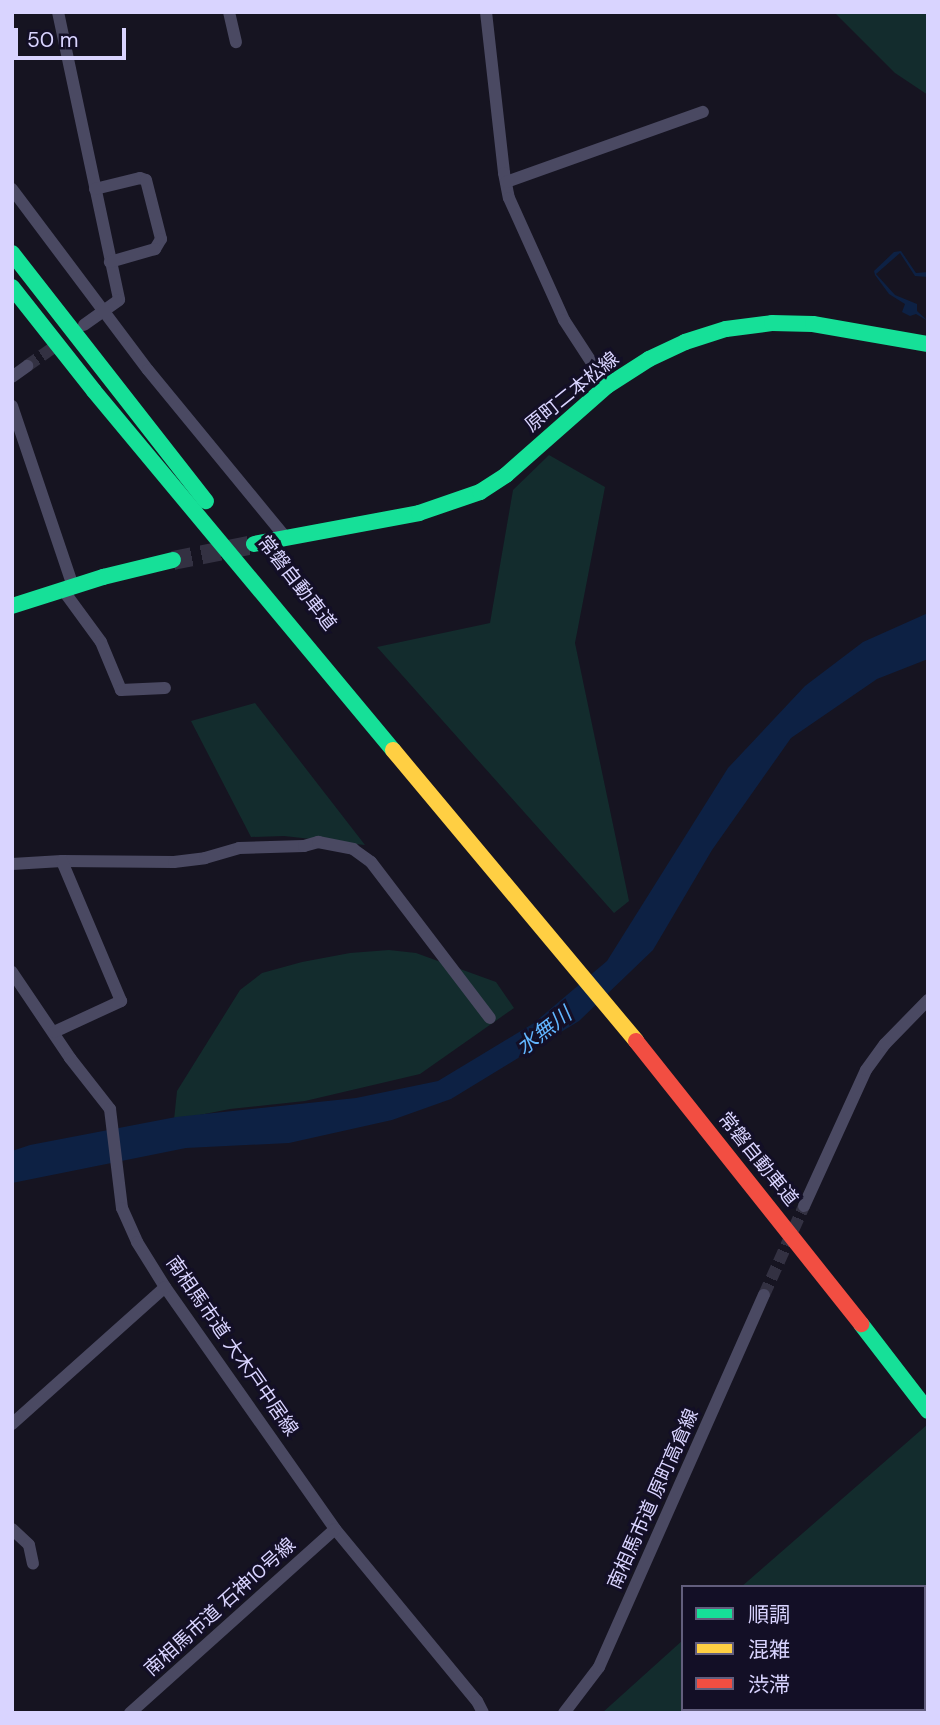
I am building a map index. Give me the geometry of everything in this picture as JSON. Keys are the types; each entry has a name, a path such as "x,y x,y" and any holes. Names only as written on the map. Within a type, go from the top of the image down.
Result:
{"main road":[{"name":"常磐自動車道","path":"12,253 551,937"},
{"name":"常磐自動車道","path":"12,287 94,391 551,937 776,1214 928,1410"},
{"name":"原町二本松線","path":"254,544 419,513 480,492 506,475 607,386 649,359 726,329 772,323 813,324 928,344"},
{"path":"12,606 173,560"}],"street":[{"path":"58,12 118,300 84,325"},
{"path":"229,12 236,41"},
{"path":"486,12 506,182 520,223 564,320 607,386"},
{"path":"506,182 703,112"},
{"path":"95,189 140,178 146,180 162,239 155,249 110,262"},
{"path":"12,189 148,370 286,538"},
{"path":"12,377 27,366"},
{"path":"12,407 68,588 101,642 121,690 165,688"},
{"path":"12,864 62,860 174,862 205,858 239,848 304,846 318,842 353,849 371,862 490,1018"},
{"path":"54,1032 121,1001 62,860"},
{"name":"南相馬市道 大木戸中居線","path":"12,972 110,1109 122,1208 132,1231 165,1287 335,1529 477,1701 483,1713"},
{"path":"804,1206 866,1070 886,1044 928,1000"},
{"path":"12,1424 165,1287"},
{"name":"南相馬市道 原町高倉線","path":"564,1713 598,1667 764,1295"},
{"path":"12,1529 29,1545 33,1564"},
{"name":"南相馬市道 石神10号線","path":"130,1713 335,1529"}],"green space":[{"path":"834,12 928,12 928,95 895,73"},
{"path":"549,455 605,487 575,643 629,901 614,913 377,647 490,623 513,490"},
{"path":"255,703 365,845 284,836 251,837 191,721"},
{"path":"389,950 416,953 496,982 514,1008 420,1074 305,1101 230,1109 174,1120 177,1091 240,990 262,973 302,962 350,953"},
{"path":"928,1424 928,1713 602,1713 681,1642 681,1711 926,1711 926,1585 743,1585"}],"water":[{"path":"901,251 916,273 928,272 928,277 915,276 900,253 876,274 895,295 917,304 917,311 928,321 916,314 910,316 902,312 905,304 889,294 875,275 874,271 894,252"},
{"name":"水無川","path":"928,613 928,659 877,679 791,738 712,850 653,950 579,1021 451,1099 392,1120 289,1143 186,1148 12,1183 12,1151 30,1145 176,1117 356,1098 438,1081 534,1023 607,961 728,768 805,686 863,642"}],"tunnel":[{"path":"27,366 61,342"},
{"path":"173,560 254,544"},
{"path":"764,1295 804,1206"}],"traffic: fast":[{"path":"12,253 206,501"},
{"path":"12,287 94,391 393,750"},
{"path":"254,544 419,513 480,492 506,475 607,386 649,359 685,342 726,329 772,323 813,324 928,344"},
{"path":"12,606 103,577 173,560"},
{"path":"861,1324 928,1411"}],"traffic: slow":[{"path":"393,750 636,1041"}],"traffic: jam":[{"path":"636,1041 861,1324"}]}
